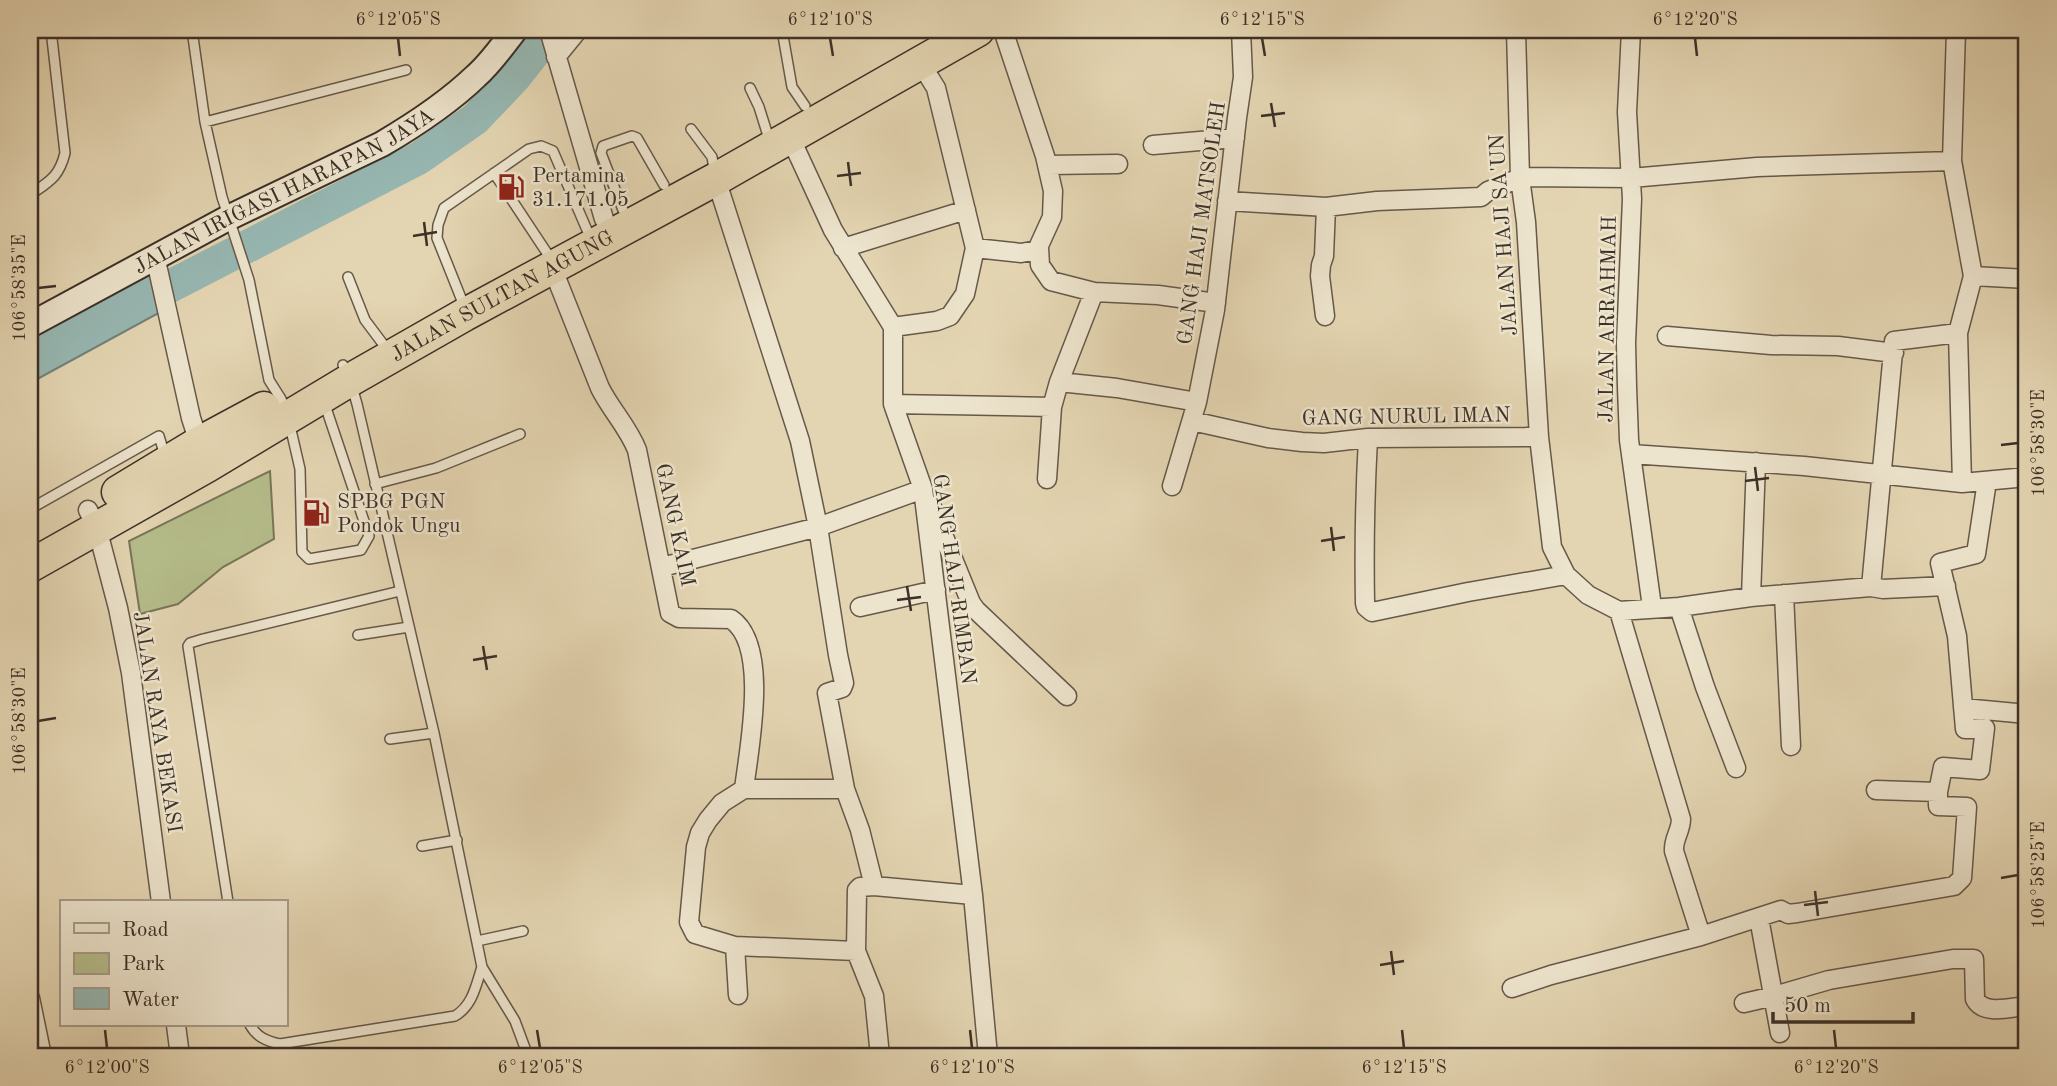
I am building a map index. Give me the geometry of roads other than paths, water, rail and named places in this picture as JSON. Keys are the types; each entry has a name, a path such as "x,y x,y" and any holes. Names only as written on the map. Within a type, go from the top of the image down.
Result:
{"highway":[{"name":"JALAN SULTAN AGUNG","path":"789,128 939,30"},
{"name":"JALAN SULTAN AGUNG","path":"30,545 92,519 462,307 714,168 921,64 978,30"},
{"name":"JALAN SULTAN AGUNG","path":"550,260 605,220 664,185 714,168"},
{"name":"JALAN SULTAN AGUNG","path":"284,408 323,396 347,372 383,344 462,307"},
{"name":"JALAN SULTAN AGUNG","path":"30,566 167,462 203,454"}],"street":[{"name":"JALAN IRIGASI HARAPAN JAYA","path":"30,325 155,256 232,228 382,144 424,118 479,74 515,30"},
{"path":"556,57 578,30"},
{"path":"1003,30 1048,165 1053,191 1052,217 1039,248 1040,265 1051,281 1094,292 1158,295 1216,303"},
{"name":"GANG HAJI MATSOLEH","path":"1172,485 1198,402 1216,303 1243,77 1241,30"},
{"name":"JALAN HAJI SA'UN","path":"1516,30 1520,177 1538,436 1552,547 1566,575"},
{"name":"JALAN ARRAHMAH","path":"1631,30 1627,112 1632,199 1626,343 1631,454 1652,607"},
{"path":"1956,30 1952,161 1973,276 1958,333 1962,483"},
{"path":"551,34 605,220"},
{"path":"789,128 832,230 893,327 937,321 950,316 965,293 975,248 936,88 921,64"},
{"path":"1153,145 1235,138"},
{"path":"1227,201 1326,207 1355,203 1481,197 1488,191 1520,177 1631,178 1756,167 1952,161"},
{"path":"1048,165 1118,164"},
{"path":"714,168 800,441 818,527 844,683 842,688 830,691 827,695 845,789 860,830 874,887"},
{"path":"1325,316 1320,276 1324,256 1326,207"},
{"path":"844,248 966,210"},
{"path":"975,248 1021,253 1039,248"},
{"path":"155,256 203,454"},
{"name":"GANG KAIM","path":"550,260 600,388 608,404 627,429 637,450 672,616 731,619 736,622 748,642 754,664 754,688 744,789"},
{"path":"1973,276 2027,279"},
{"path":"1047,479 1052,407 1094,292"},
{"name":"GANG HAJI RIMBAN","path":"893,327 893,404 923,489 973,895 988,1056"},
{"path":"1871,587 1894,341 1958,333"},
{"path":"1667,336 1771,345 1838,346 1894,353"},
{"path":"1059,382 1118,388 1198,402"},
{"path":"893,404 1052,407"},
{"name":"GANG NURUL IMAN","path":"1192,421 1268,438 1324,443 1368,438 1538,436"},
{"path":"1368,438 1365,603 1372,612 1566,575 1588,595 1619,611 1871,587 1883,589 1946,586"},
{"path":"1631,454 1756,462 1962,483 2026,477 2027,473"},
{"path":"1751,597 1756,462"},
{"path":"1512,988 1551,975 1701,936 1781,910 1788,914 1797,913 1954,886 1962,878 1966,807 1938,806 1938,792 1943,767 1980,770 1985,729 1965,729 1957,636 1940,563 1976,554 1987,481"},
{"path":"662,567 818,527 923,489 971,603 1067,696"},
{"name":"JALAN RAYA BEKASI","path":"92,519 118,608 131,674 161,900"},
{"path":"860,607 936,590"},
{"path":"1784,594 1791,746"},
{"path":"1679,607 1705,687 1736,768"},
{"path":"1619,611 1681,819 1673,844 1674,851 1701,936"},
{"path":"1963,708 2027,714"},
{"path":"845,789 744,789 722,803 700,833 696,847 689,916 695,934 735,946 856,951"},
{"path":"1876,790 1938,792"},
{"path":"880,1056 874,996 856,951 855,894 860,887 874,887 973,895"},
{"path":"1759,918 1780,1033"},
{"path":"735,946 738,995"},
{"path":"1744,1003 1829,980 1953,958 1974,959 1975,999 1978,1005 1985,1009 2027,1006"},
{"path":"30,998 33,1033 42,1056"},
{"path":"176,1026 180,1056"}],"lane":[{"path":"30,195 61,170 65,153 51,30"},
{"path":"192,30 205,122 232,228 249,280 269,380 284,408 300,469 302,552 309,559 360,550 369,536 323,396"},
{"path":"782,30 792,87 789,128"},
{"path":"205,122 407,71"},
{"path":"750,89 759,107 789,128"},
{"path":"691,129 714,168"},
{"path":"605,220 601,153 603,146 632,136 637,138 664,185"},
{"path":"462,307 437,238 444,208 529,149 541,146 553,151 605,220"},
{"path":"494,173 550,260"},
{"path":"348,277 365,320 383,344"},
{"path":"347,372 434,733 482,967 514,1021 528,1056"},
{"path":"375,484 436,468 520,434"},
{"path":"30,509 159,436 167,462"},
{"path":"228,900 188,646 203,639 400,591"},
{"path":"358,635 409,627"},
{"path":"390,739 434,733"},
{"path":"422,846 457,840"},
{"path":"477,941 523,931"},
{"path":"250,1026 254,1033 267,1041 280,1044 455,1016 464,1010 471,999 482,967"}],"water":[{"path":"155,256 166,309 30,383 30,324"}],"waterway":[{"path":"132,306 419,158 475,119 514,78 552,30"}],"place":[{"name":"Pertamina 31.171.05","path":"511,187"},
{"name":"SPBG PGN Pondok Ungu","path":"316,513"}]}
